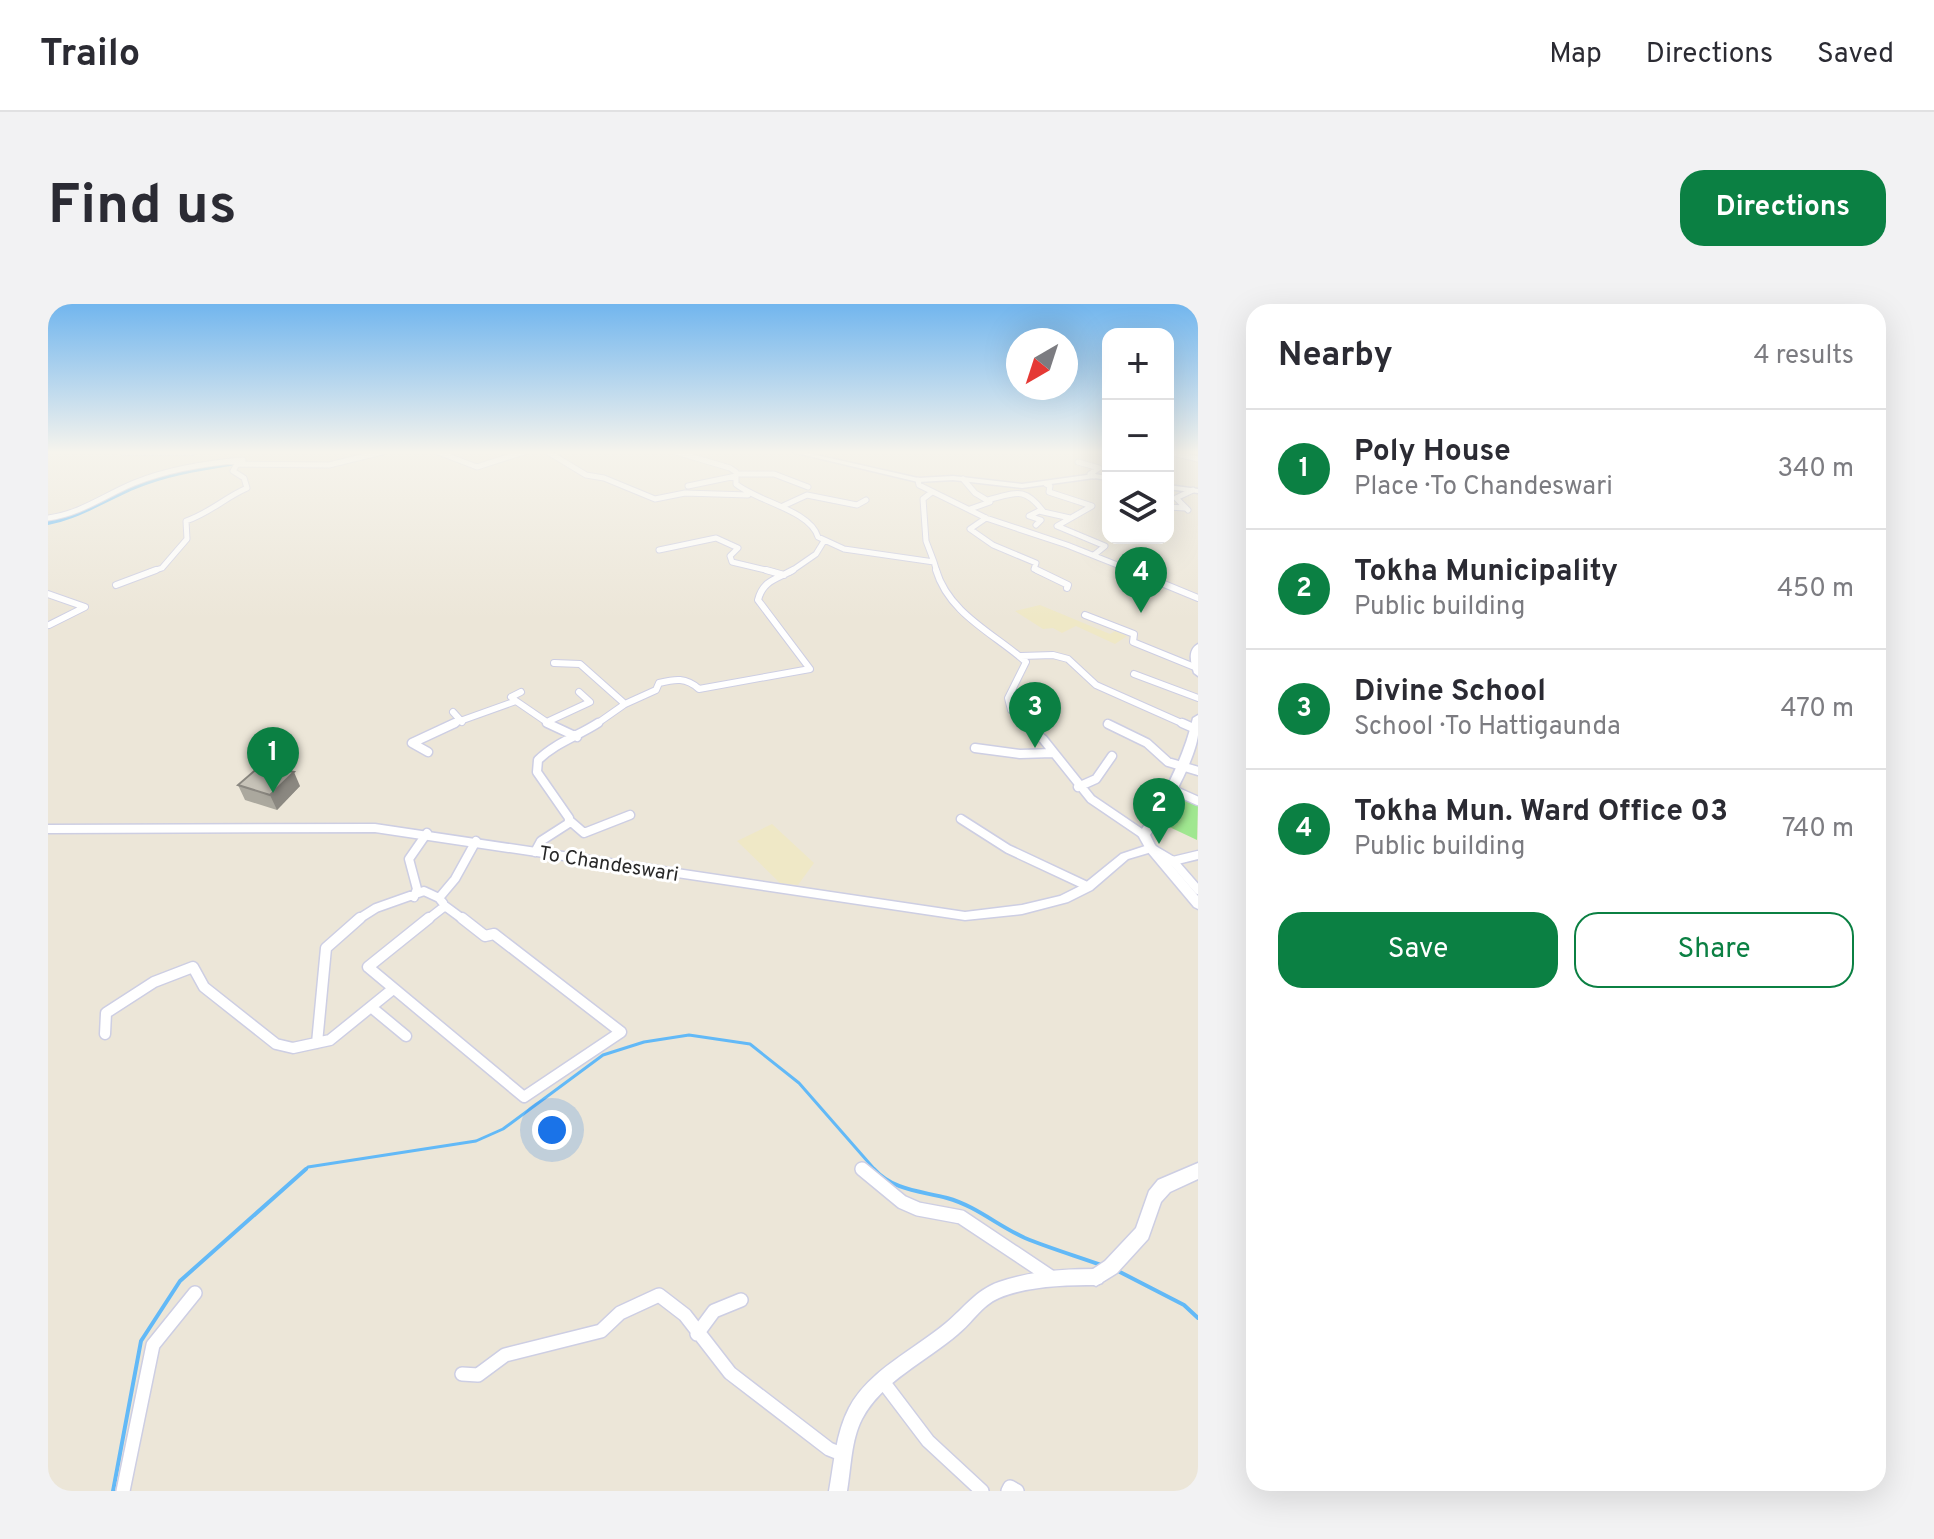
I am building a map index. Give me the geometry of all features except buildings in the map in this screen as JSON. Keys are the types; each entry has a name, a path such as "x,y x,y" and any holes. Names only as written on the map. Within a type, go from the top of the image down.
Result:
{"main road":[{"path":"1198,647 1194,657 1198,670"},
{"path":"1197,726 1171,789 1154,823 1144,835 1151,848 1198,904"},
{"path":"1096,1277 1142,1233 1155,1197 1164,1186 1197,1174"}],"street":[{"path":"48,518 84,507"},
{"path":"116,585 162,568 187,539 186,521 210,513 215,507"},
{"path":"785,507 824,541 844,549 934,562"},
{"path":"924,507 926,541 943,588 968,618 1026,662 1026,667 1009,691 1008,703 1013,713 1038,734 1078,787 1110,818 1144,835"},
{"path":"966,507 986,518 1094,555 1198,598"},
{"path":"970,509 975,507"},
{"path":"1038,507 1070,518"},
{"path":"1089,507 1058,527 1105,546 1094,555"},
{"path":"1036,525 1041,520 1029,516 1043,511"},
{"path":"986,518 972,525 970,529 973,533 1036,563 1034,569 1068,585 1067,588"},
{"path":"659,550 716,538 738,548 730,556 732,562 784,575"},
{"path":"630,815 584,833 569,820 537,772 538,760 550,748 577,737 625,704 656,690 659,683 687,679 699,689 810,669 809,663 758,600 761,588 767,582 784,575 822,550 824,541"},
{"path":"48,594 85,607 49,625"},
{"path":"1085,615 1134,634 1133,642 1198,670"},
{"path":"1021,656 1053,655 1068,659 1096,685 1197,726"},
{"path":"554,663 580,664 625,704"},
{"path":"1134,674 1198,698"},
{"path":"521,692 511,697 531,714 577,737"},
{"path":"549,721 590,702 579,692"},
{"path":"428,752 412,743 430,732 516,701"},
{"path":"453,712 462,722"},
{"path":"1108,724 1147,743 1168,762 1198,771"},
{"path":"975,748 1020,754 1053,753"},
{"path":"1078,787 1096,779 1112,756"},
{"path":"1171,789 1198,801"},
{"path":"961,819 1008,849 1087,886"},
{"path":"535,852 541,841 569,820"},
{"name":"To Chandeswari","path":"48,829 375,828 427,833 965,916 1022,909 1076,894 1113,861 1128,852 1151,848"},
{"path":"414,897 417,889 409,859 427,833"},
{"path":"317,1043 326,948 350,925 376,908 424,891 442,902 485,936 494,934 621,1032 524,1097 368,967 442,902 476,841"},
{"path":"1151,848 1173,861 1198,890"},
{"path":"1173,861 1198,855"},
{"path":"105,1034 106,1013 154,982 193,967 204,987 276,1044 293,1048 330,1040 393,989"},
{"path":"371,1007 406,1036"},
{"path":"862,1169 905,1203 920,1210 947,1211 961,1217 1037,1264 1054,1279"},
{"path":"838,1491 856,1413 884,1383 988,1295 1054,1279 1096,1277"},
{"path":"123,1491 153,1345 195,1293"},
{"path":"462,1374 478,1375 505,1355 601,1331 611,1318 626,1308 659,1295 685,1315 730,1373 829,1449 844,1455"},
{"path":"697,1334 704,1318 722,1305 741,1300"},
{"path":"884,1383 892,1398 955,1469 982,1491"},
{"path":"1008,1491 1010,1487 1017,1491"}],"shaded area":[{"path":"1040,605 1110,634 1115,631 1127,636 1115,644 1076,626 1062,633 1053,628 1043,629 1015,611"},
{"path":"772,824 814,863 798,885 780,883 737,841"}],"green space":[{"path":"1178,794 1198,804 1197,840 1163,824 1163,818"}],"waterway":[{"path":"48,522 91,507"},
{"path":"306,1169 476,1141 503,1129 603,1055 644,1042 689,1035 750,1044 799,1083 875,1170"},
{"path":"113,1491 141,1341 180,1281 306,1169"},
{"path":"875,1170 899,1186 958,1202 1025,1238 1101,1265"},
{"path":"1116,1270 1184,1305 1198,1318"}],"place":[{"name":"Tokha Mun. Ward Office 03","path":"1141,613"},
{"name":"Divine School","path":"1035,748"},
{"name":"Poly House","path":"273,793"},
{"name":"Tokha Municipality","path":"1159,844"}]}
